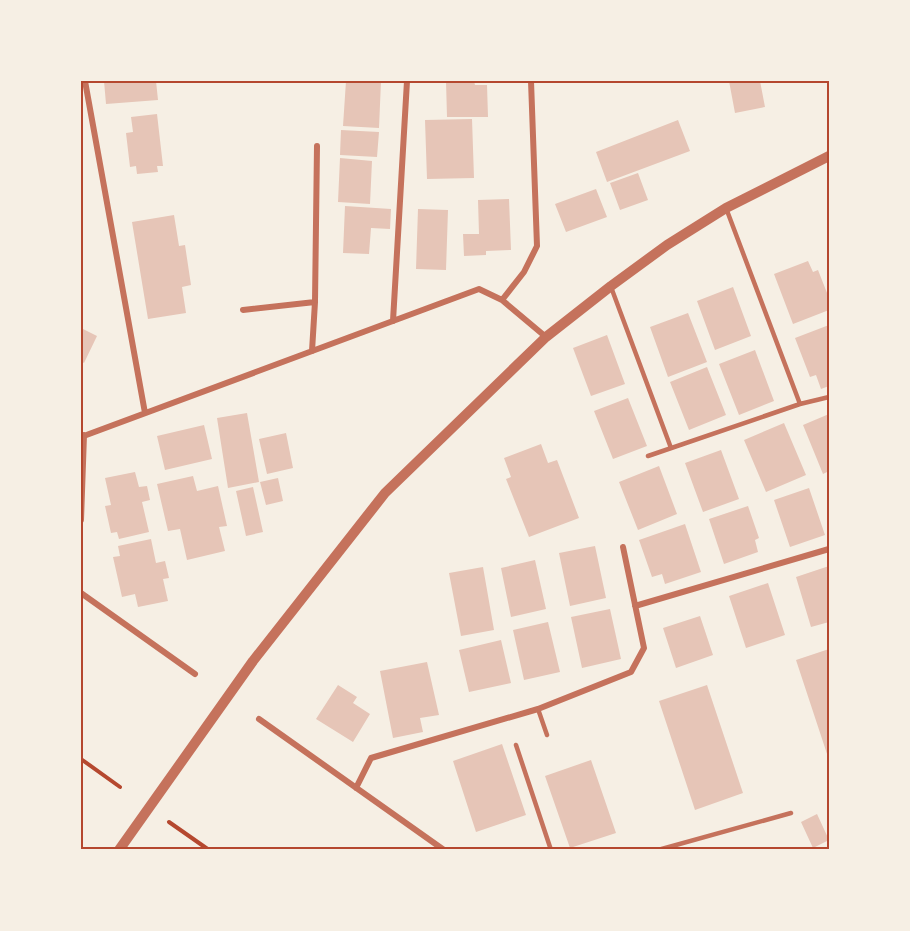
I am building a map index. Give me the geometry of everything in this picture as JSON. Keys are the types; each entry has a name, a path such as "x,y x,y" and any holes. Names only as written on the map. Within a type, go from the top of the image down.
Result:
{"street":[{"path":"85,81 84,102 145,413"},
{"path":"393,321 407,81"},
{"path":"502,300 524,272 537,246 531,81"},
{"path":"312,351 315,302 317,146"},
{"path":"119,850 253,661 385,493 546,337 611,286 667,245 726,208 829,156"},
{"path":"81,520 83,436 479,289 502,300 546,337"},
{"path":"243,310 315,302"},
{"path":"356,788 371,758 538,709 631,672 644,648 623,547"},
{"path":"635,606 829,549"},
{"path":"81,593 195,674"},
{"path":"259,719 444,850"}],"lane":[{"path":"726,208 800,404"},
{"path":"611,286 671,448"},
{"path":"648,456 829,396"},
{"path":"538,709 547,735"},
{"path":"516,745 551,850"},
{"path":"658,850 791,813"}],"path":[{"path":"81,759 120,787"},
{"path":"169,822 209,850"}],"building":[{"path":"104,81 156,81 158,100 106,104"},
{"path":"346,81 381,81 379,128 343,126"},
{"path":"446,81 474,81 475,85 487,85 488,117 447,117"},
{"path":"729,81 760,81 765,107 735,113"},
{"path":"157,114 163,166 157,166 158,172 137,174 136,166 130,167 126,133 133,132 131,117"},
{"path":"472,119 474,178 427,179 425,120"},
{"path":"678,120 690,151 607,182 596,152"},
{"path":"341,130 379,132 377,157 340,155"},
{"path":"340,158 372,161 370,204 338,202"},
{"path":"638,173 648,200 620,210 610,183"},
{"path":"596,189 607,217 566,232 555,204"},
{"path":"509,199 511,250 486,251 486,255 464,256 463,234 479,234 478,200"},
{"path":"345,206 391,209 390,229 371,228 369,254 343,253"},
{"path":"418,209 448,210 446,270 416,269"},
{"path":"174,215 179,246 185,245 191,285 182,287 186,313 148,319 132,222"},
{"path":"808,261 813,272 818,270 829,298 829,310 793,324 774,274"},
{"path":"733,287 751,336 715,350 697,301"},
{"path":"688,313 707,362 668,377 650,327"},
{"path":"829,325 829,386 821,389 816,375 810,377 795,338"},
{"path":"81,328 97,336 84,363 81,361"},
{"path":"607,335 625,384 591,396 573,348"},
{"path":"755,350 774,401 739,415 719,364"},
{"path":"707,367 726,415 689,430 670,382"},
{"path":"628,398 647,446 613,459 594,411"},
{"path":"247,413 259,482 228,488 217,418"},
{"path":"829,414 829,471 823,474 803,425"},
{"path":"784,423 806,475 766,492 744,440"},
{"path":"204,425 212,459 165,470 157,436"},
{"path":"286,433 293,468 267,474 259,439"},
{"path":"541,444 548,463 557,460 579,518 529,537 506,479 511,477 504,458"},
{"path":"721,450 739,499 703,512 685,463"},
{"path":"659,466 677,514 638,530 619,482"},
{"path":"135,472 139,487 147,486 150,500 142,502 149,532 119,539 117,532 111,533 105,506 111,505 105,478"},
{"path":"193,476 197,491 218,486 227,526 219,527 225,551 187,560 180,529 168,531 157,484"},
{"path":"278,478 283,501 266,505 260,482"},
{"path":"253,487 263,532 246,536 236,491"},
{"path":"809,488 825,535 790,547 774,500"},
{"path":"748,506 759,538 755,540 758,552 724,564 709,519"},
{"path":"685,524 701,572 665,584 662,574 652,577 639,540"},
{"path":"151,539 156,563 165,561 169,578 163,579 168,601 138,607 135,594 122,597 113,557 120,556 118,546"},
{"path":"595,546 606,598 570,606 559,553"},
{"path":"535,560 546,609 511,617 501,568"},
{"path":"829,566 829,622 811,627 796,577"},
{"path":"483,567 494,630 461,636 449,573"},
{"path":"768,583 785,635 746,648 729,596"},
{"path":"610,609 621,659 582,668 571,617"},
{"path":"700,616 713,655 676,668 663,628"},
{"path":"548,622 560,672 524,680 513,630"},
{"path":"501,640 511,683 469,692 459,650"},
{"path":"829,649 829,760 796,660"},
{"path":"427,662 439,715 420,718 423,732 393,738 380,671"},
{"path":"338,685 357,697 353,703 370,714 353,742 316,719"},
{"path":"707,685 743,793 695,810 659,701"},
{"path":"502,744 526,815 476,832 453,761"},
{"path":"591,760 616,833 570,848 545,776"},
{"path":"817,814 829,840 813,848 801,822"}]}
